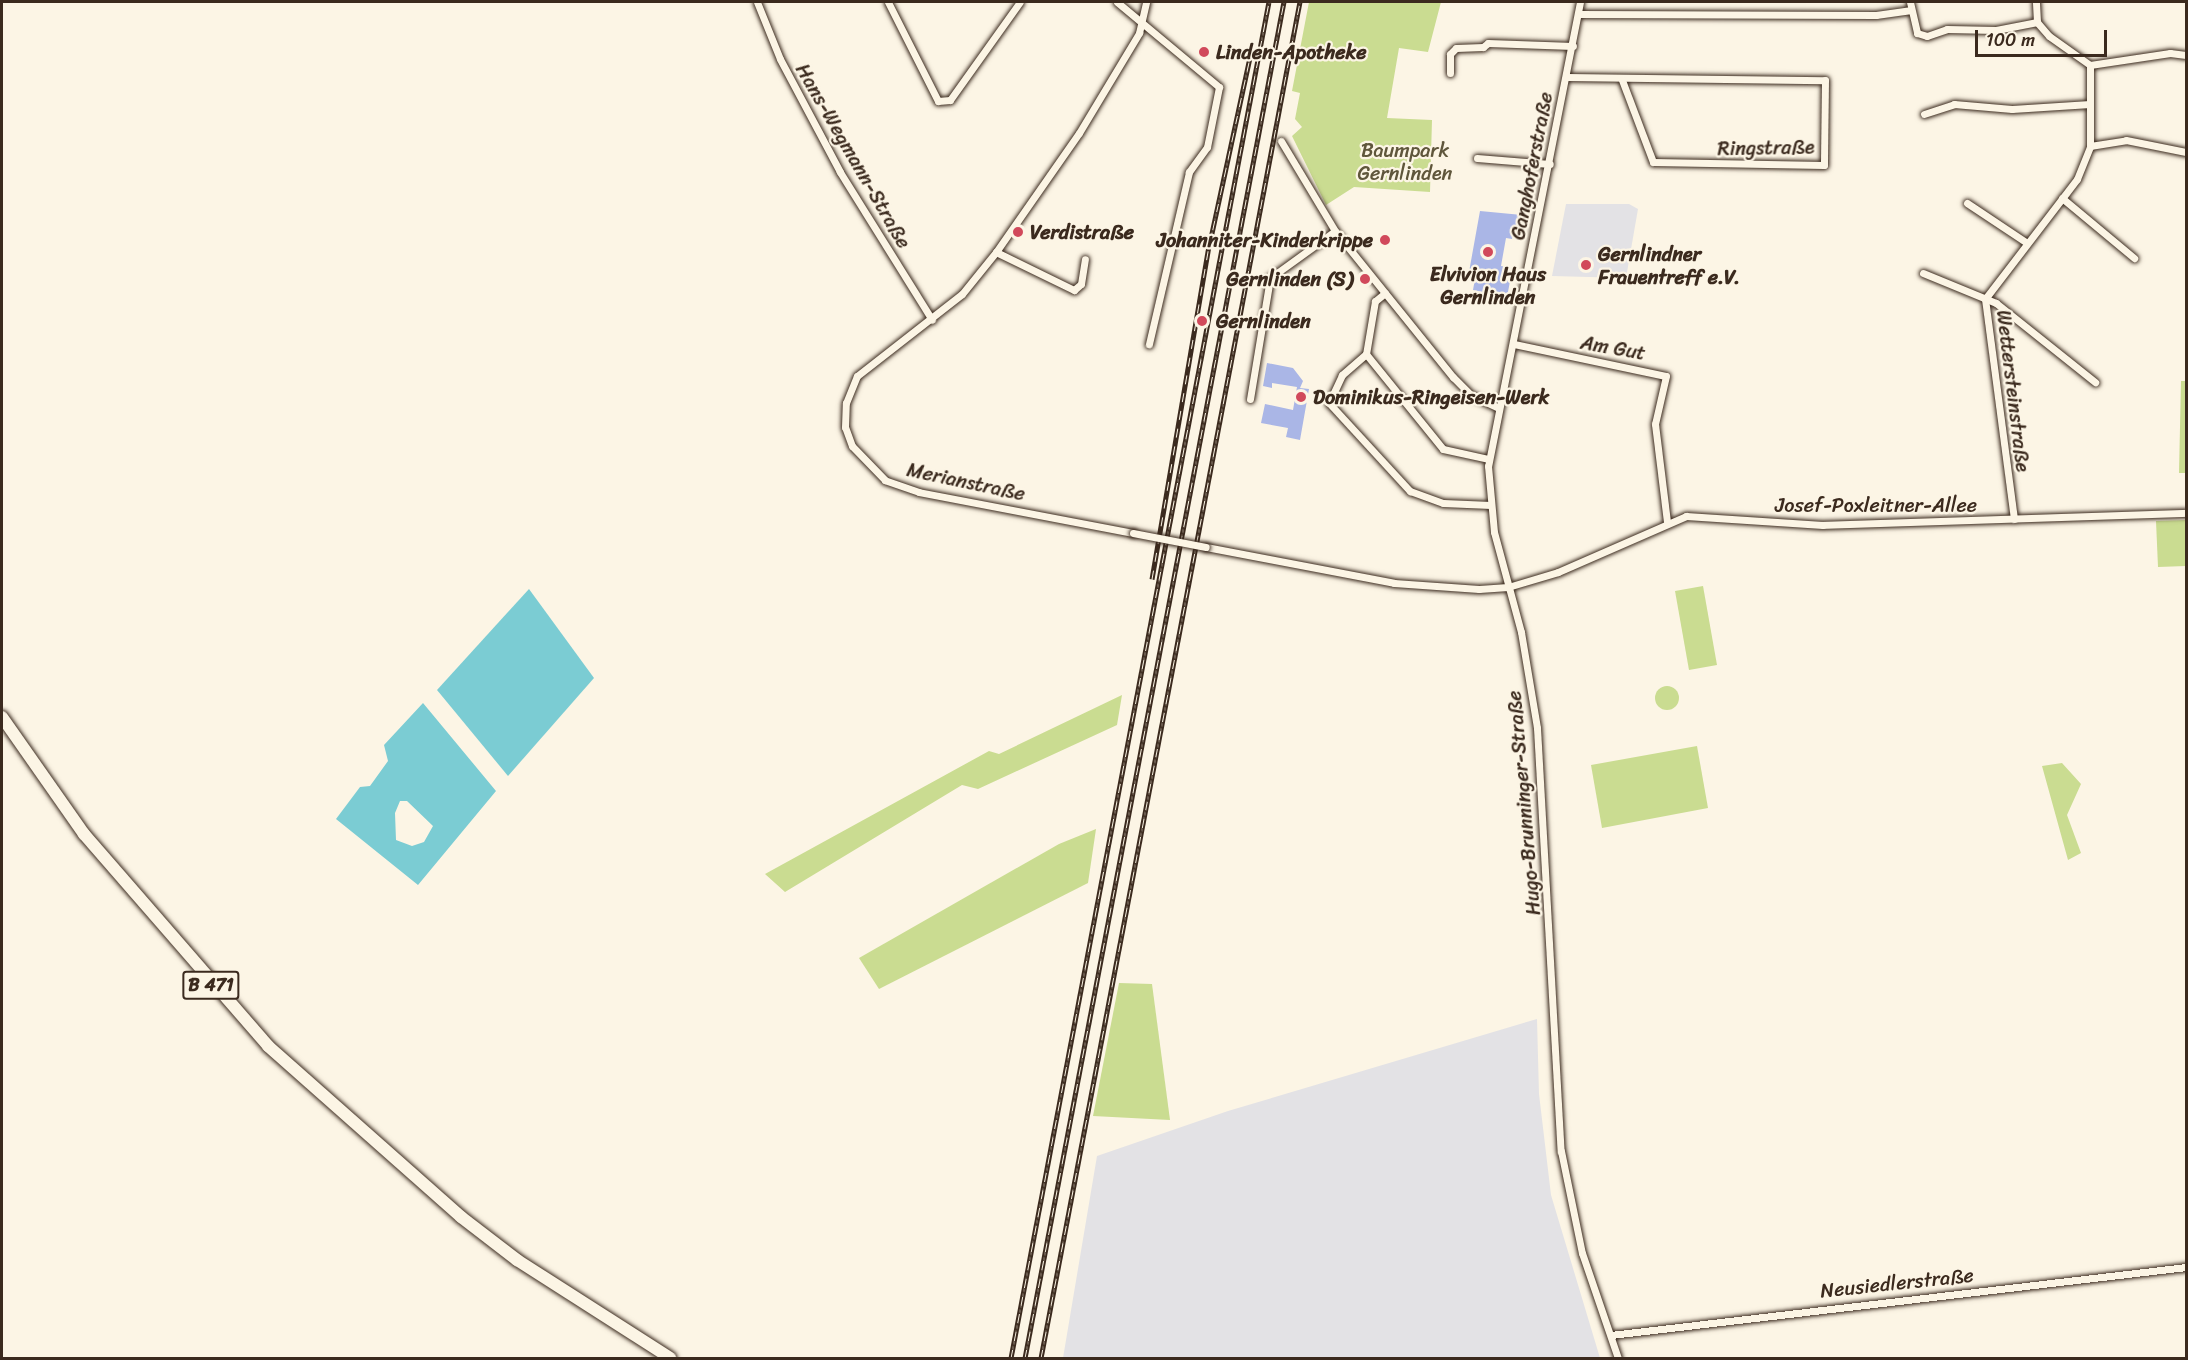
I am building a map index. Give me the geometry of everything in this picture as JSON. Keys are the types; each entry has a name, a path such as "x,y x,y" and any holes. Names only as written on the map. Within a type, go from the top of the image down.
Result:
{"highway":[{"name":"B 471","path":"2,717 84,834 268,1046 461,1217 552,1284 670,1359"}],"street":[{"name":"Hans-Wegmann-Straße","path":"757,2 780,59 840,172 932,320"},
{"path":"888,2 938,101 950,100 1020,2"},
{"path":"1117,2 1219,87 1207,147 1189,172 1149,344"},
{"name":"Merianstraße","path":"1146,2 1142,21 1079,133 996,252 962,294 932,320 881,353 854,385 846,403 845,427 868,468 885,480 919,492 1394,583 1440,589 1508,587"},
{"name":"Ganghoferstraße","path":"1497,407 1514,344 1580,2"},
{"path":"2036,2 2037,22 2090,65 2170,53 2187,55"},
{"path":"1578,14 1876,15 1910,6 1917,33 1926,36 1947,29 1996,30 2037,22"},
{"path":"1450,74 1450,54 1456,48 1483,48 1488,43 1573,46"},
{"name":"Wettersteinstraße","path":"2014,519 1985,300 2026,243 2077,179 2090,146 2090,65"},
{"name":"Ringstraße","path":"1567,77 1622,80 1825,80 1824,165 1653,162 1622,80"},
{"path":"1924,114 1954,104 2012,110 2090,104"},
{"path":"2090,146 2126,140 2187,152"},
{"path":"1281,141 1335,231 1385,294 1461,387 1497,407"},
{"path":"1477,158 1550,164"},
{"path":"2062,198 2134,258"},
{"path":"1967,203 2026,243"},
{"path":"1250,399 1270,278 1335,231"},
{"path":"996,252 1074,290 1081,284 1086,259"},
{"path":"1923,273 1996,303 2095,382"},
{"path":"1385,294 1375,301 1366,354 1342,375 1329,403 1410,491 1443,503 1491,505"},
{"name":"Am Gut","path":"1514,344 1666,376 1655,424 1657,471 1667,522"},
{"path":"1366,354 1443,449 1488,459"},
{"name":"Hugo-Brunninger-Straße","path":"1497,407 1488,459 1491,505 1537,728 1561,1151 1582,1253 1618,1359"},
{"name":"Josef-Poxleitner-Allee","path":"1508,587 1558,572 1667,522 1694,516 1823,525 2187,513"},
{"name":"Neusiedlerstraße","path":"1611,1335 2187,1267"}],"shaded area":[{"path":"1566,204 1629,204 1638,209 1626,278 1552,276"},
{"path":"1537,1019 1539,1094 1551,1195 1600,1358 1063,1358 1097,1156 1228,1111"}],"green space":[{"name":"Baumpark Gernlinden","path":"1309,2 1441,2 1428,52 1399,48 1387,118 1432,120 1430,192 1354,187 1326,205 1292,136 1302,127 1295,119 1300,93 1292,91"},
{"path":"2181,381 2186,381 2186,473 2179,473"},
{"path":"2186,520 2186,566 2158,567 2156,521"},
{"path":"1703,586 1717,665 1689,670 1675,591"},
{"path":"1667,686 1676,689 1679,698 1676,707 1667,710 1658,707 1655,698 1658,689"},
{"path":"1122,695 1117,725 978,789 962,785 785,892 765,874 989,751 999,754"},
{"path":"1697,746 1708,808 1602,828 1591,765"},
{"path":"2062,763 2081,784 2067,815 2081,853 2068,860 2042,766"},
{"path":"1096,829 1088,883 879,989 859,958 1059,844"},
{"path":"1119,983 1152,984 1170,1120 1093,1116"}],"water":[{"path":"529,589 594,678 508,776 437,690"},
{"path":"423,703 496,791 418,885 336,819 360,787 370,786 388,761 384,745","holes":["400,801 407,801 433,826 424,842 412,846 396,840 395,813"]}],"building":[{"name":"Elvivion Haus Gernlinden","path":"1480,211 1522,215 1519,231 1514,231 1512,239 1506,238 1501,266 1507,267 1506,275 1511,276 1507,297 1473,290 1476,273 1469,272"},
{"name":"Dominikus-Ringeisen-Werk","path":"1267,363 1293,368 1303,381 1300,388 1309,389 1300,440 1286,437 1288,428 1261,423 1265,404 1293,410 1297,387 1272,383 1272,388 1263,386"}],"railway":[{"path":"1011,1358 1269,2"},
{"path":"1025,1358 1284,2"},
{"path":"1041,1358 1300,2"},
{"path":"1152,579 1209,247 1250,57"}],"place":[{"name":"Linden-Apotheke","path":"1204,52"},
{"name":"Verdistraße","path":"1018,232"},
{"name":"Johanniter-Kinderkrippe","path":"1385,240"},
{"name":"Elvivion Haus Gernlinden","path":"1488,252"},
{"name":"Gernlindner Frauentreff e.V.","path":"1586,265"},
{"name":"Gernlinden (S)","path":"1365,279"},
{"name":"Gernlinden","path":"1202,321"},
{"name":"Dominikus-Ringeisen-Werk","path":"1301,397"}]}
